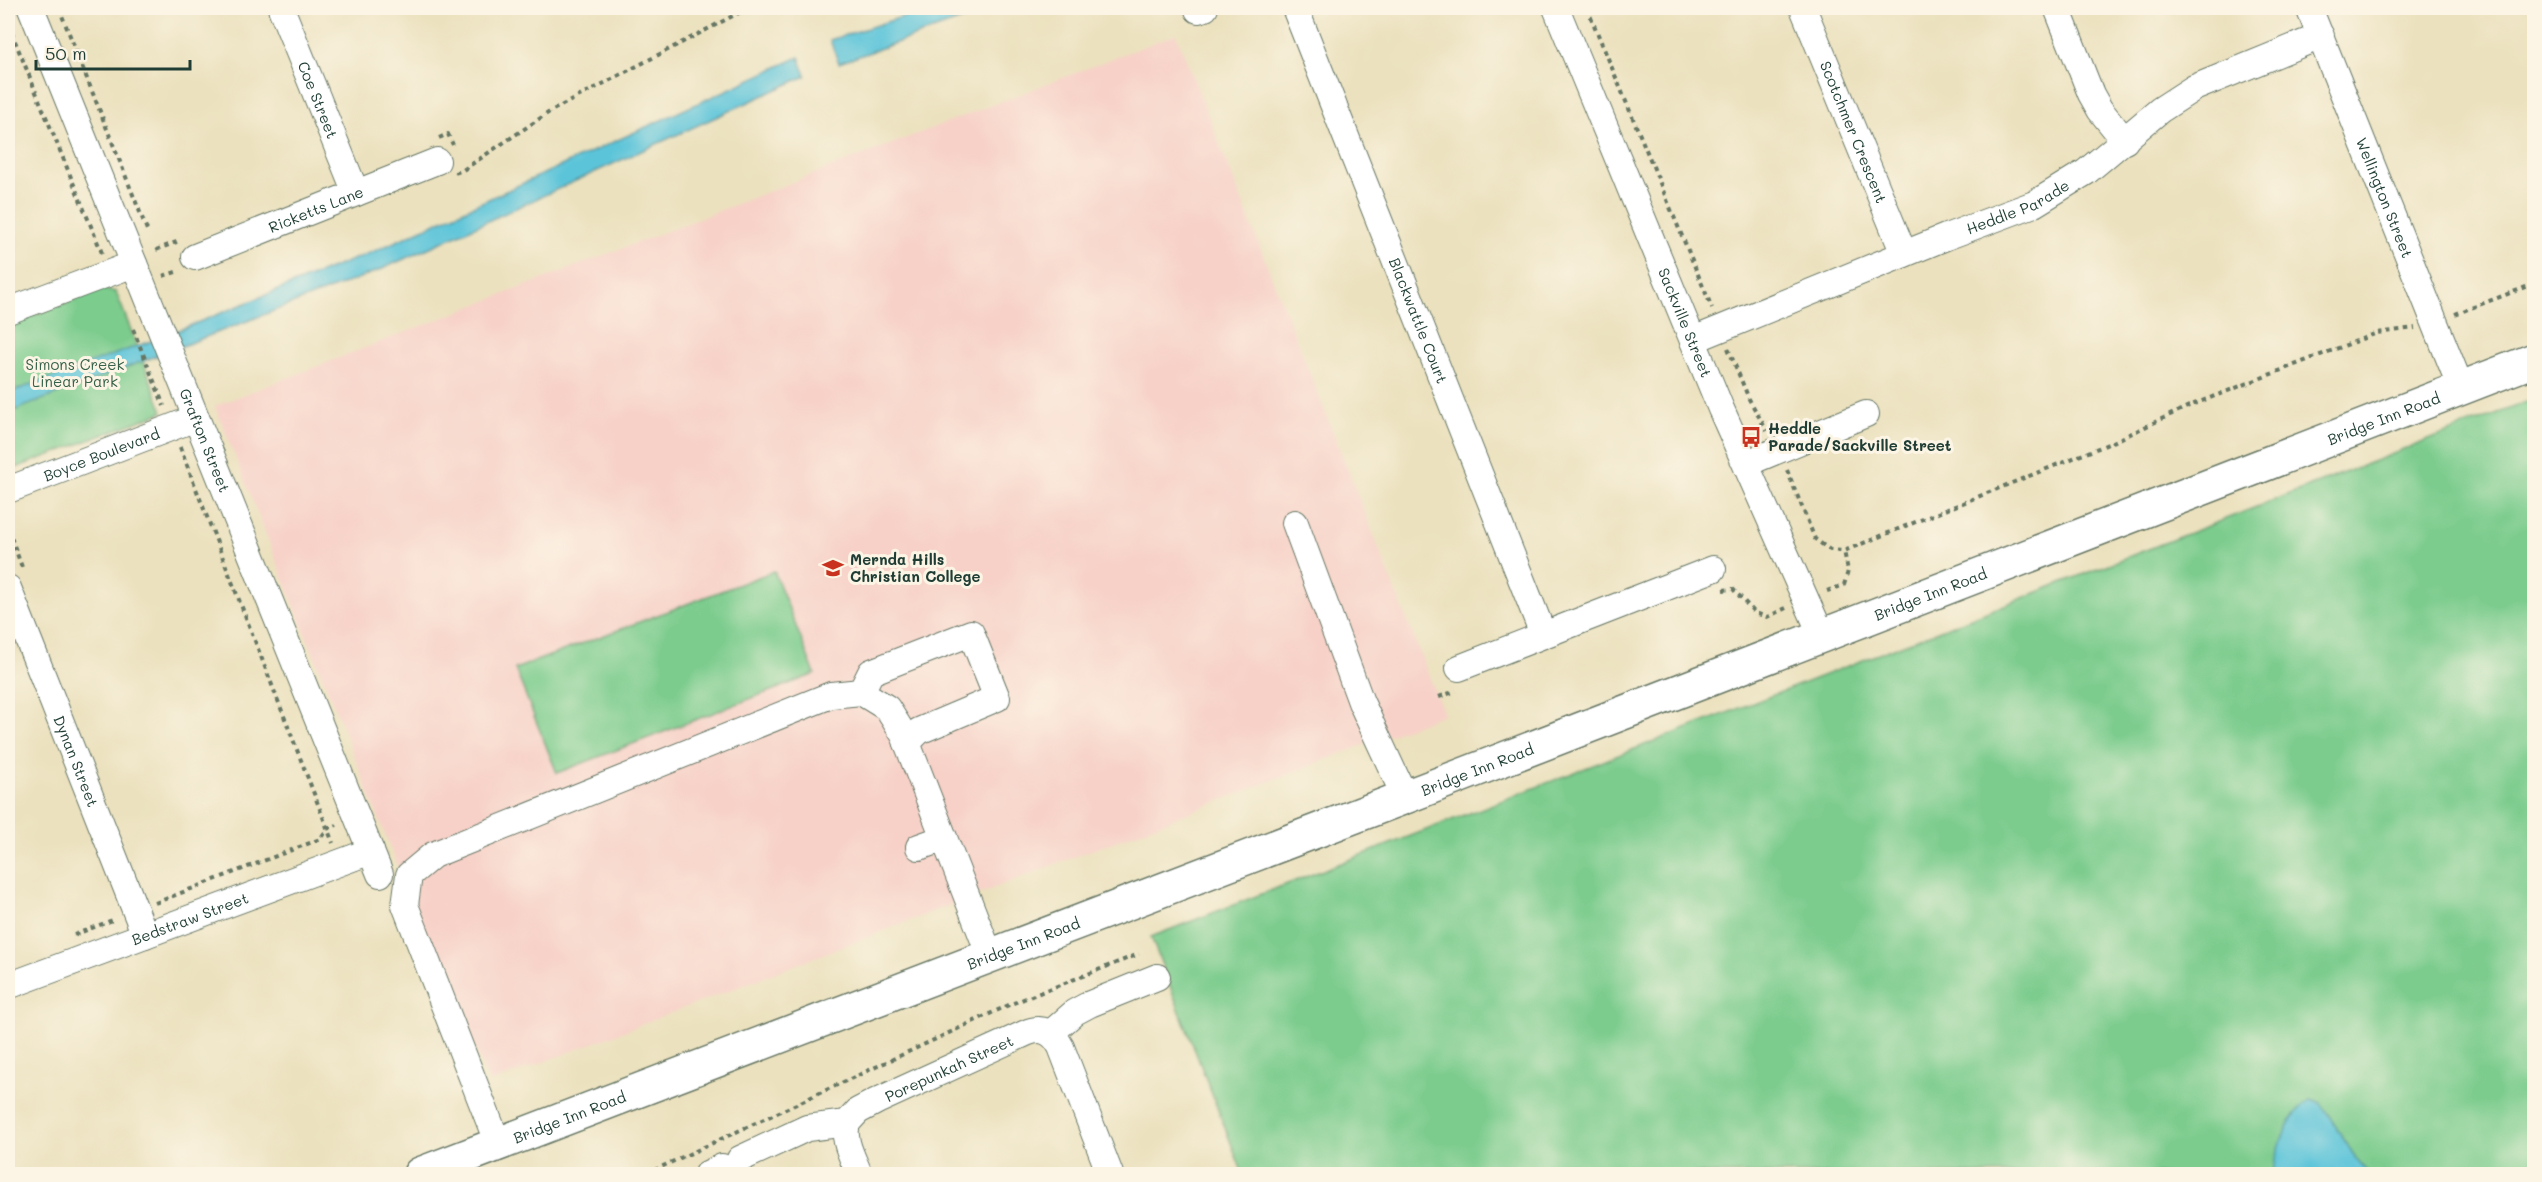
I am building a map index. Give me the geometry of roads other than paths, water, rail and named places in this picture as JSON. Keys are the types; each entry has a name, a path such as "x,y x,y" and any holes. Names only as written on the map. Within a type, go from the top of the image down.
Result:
{"main road":[{"name":"Bridge Inn Road","path":"420,1174 1405,797 2535,360"}],"street":[{"name":"Grafton Street","path":"31,8 146,262 147,296 376,862"},
{"name":"Coe Street","path":"281,8 356,193"},
{"name":"Blackwattle Court","path":"1295,8 1543,634"},
{"name":"Sackville Street","path":"1556,8 1721,409 1747,463 1822,636"},
{"name":"Scotchmer Crescent","path":"1803,8 1904,254"},
{"path":"2057,8 2091,94 2100,110 2125,141"},
{"name":"Wellington Street","path":"2309,8 2461,388"},
{"name":"Heddle Parade","path":"1693,340 2034,204 2086,172 2160,110 2194,88 2320,36"},
{"name":"Ricketts Lane","path":"195,257 356,193 445,154"},
{"path":"8,311 110,272 146,262"},
{"path":"1747,463 1866,414"},
{"name":"Boyce Boulevard","path":"8,490 196,418"},
{"path":"1295,523 1361,702 1405,797"},
{"path":"1459,679 1543,634 1712,580"},
{"name":"Dynan Street","path":"8,588 145,935"},
{"path":"861,692 871,672 971,633 997,698 919,731 907,743"},
{"path":"498,1144 405,905 409,875 433,855 831,695 861,692 887,708 907,743 990,956"},
{"path":"919,847 944,838"},
{"name":"Bedstraw Street","path":"8,986 340,862 376,862"},
{"path":"1110,1174 1061,1047 1051,1033 1075,1012 1090,1004 1157,977"},
{"name":"Porepunkah Street","path":"848,1123 858,1111 1026,1033 1040,1029 1051,1033"},
{"path":"723,1167 807,1128 848,1123"},
{"path":"848,1123 845,1130 846,1142 859,1174"}],"water":[{"path":"930,8 995,8 839,63 830,40"},
{"path":"799,57 806,76 380,270 8,413 8,393 157,339 377,250"},
{"path":"2312,1099 2321,1103 2357,1160 2369,1174 2273,1174 2281,1142 2290,1122 2303,1105"}],"place":[{"name":"Heddle Parade/Sackville Street","path":"1751,437"},
{"name":"Mernda Hills Christian College","path":"833,568"}],"park label":[{"name":"Simons Creek Linear Park","path":"75,372"}]}
